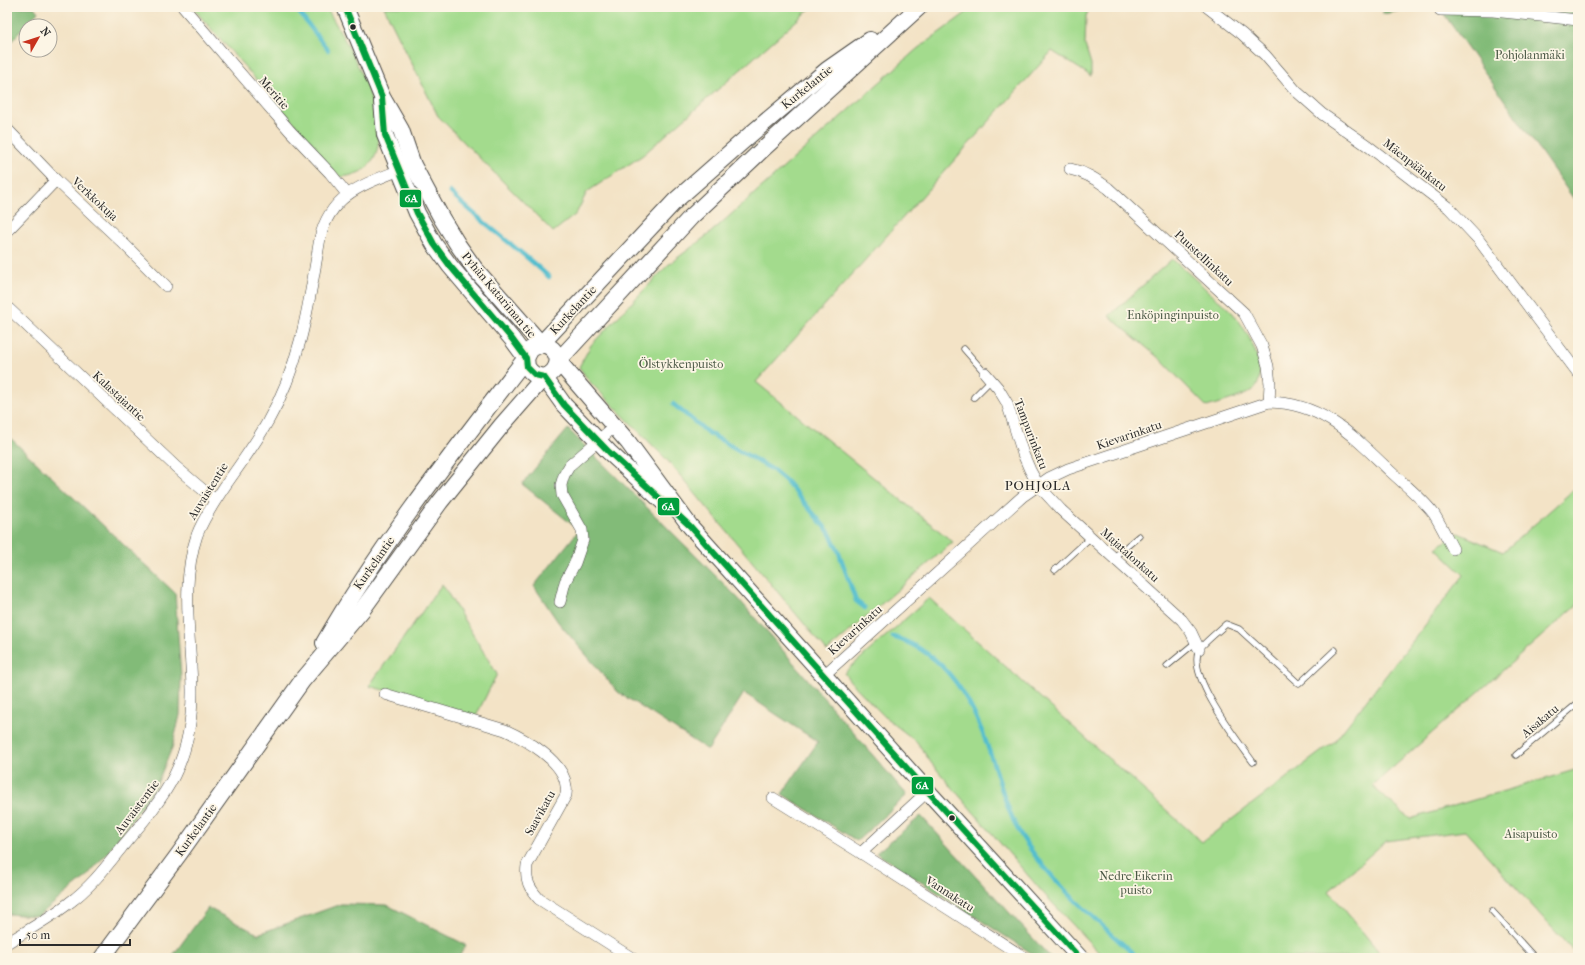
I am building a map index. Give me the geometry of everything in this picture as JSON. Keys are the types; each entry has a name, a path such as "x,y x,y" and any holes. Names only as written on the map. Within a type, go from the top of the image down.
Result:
{"street":[{"name":"Meritie","path":"183,7 290,131 330,173 347,194"},
{"name":"Pyhän Katariinan tie","path":"345,7 382,97 385,135 406,168 435,207 458,246 475,269 541,344 548,345 553,349 557,354 558,361 614,426 690,526 1080,958"},
{"name":"Kurkelantie","path":"102,958 302,681 362,610 454,484 502,425 544,377 550,375 556,368 558,361 691,217 764,148 919,7 826,70 676,200 541,344 531,349 526,358 415,504 350,598 302,681"},
{"name":"Mäenpäänkatu","path":"1207,7 1242,34 1265,55 1296,91 1322,114 1368,146 1449,208 1478,239 1578,372"},
{"path":"1440,10 1493,11 1578,20"},
{"name":"Verkkokuja","path":"7,129 56,180 166,286"},
{"name":"Auvaistentie","path":"7,942 56,913 71,902 91,883 156,807 174,778 187,744 190,727 192,689 187,603 189,566 198,533 215,500 268,422 288,382 302,339 323,225 329,213 347,194 379,178 406,168"},
{"name":"Pyhän Katariinan tie","path":"406,168 417,213 434,244 450,266 512,339 526,358 527,367 535,375 544,377 564,405 598,441 690,526"},
{"name":"Puustellinkatu","path":"1070,169 1094,177 1108,188 1244,313 1262,346 1268,366 1270,384 1268,402"},
{"path":"7,231 56,180"},
{"name":"Kalastajantie","path":"7,307 166,458 215,500"},
{"name":"Tampurinkatu","path":"988,376 1007,402 1023,454 1038,485"},
{"name":"Kievarinkatu","path":"824,675 1012,506 1038,485 1068,469 1268,402 1285,402 1304,406 1320,413 1346,432 1423,501 1434,514 1453,550"},
{"path":"560,602 565,582 576,563 583,540 582,530 562,495 561,485 564,475 570,465 614,426"},
{"name":"Majatalonkatu","path":"1038,485 1061,510 1182,620 1197,645"},
{"name":"Saavikatu","path":"385,694 505,730 519,736 534,746 550,760 563,776 566,786 566,795 526,865 528,885 539,899 632,958"},
{"path":"861,853 928,791"},
{"name":"Vannakatu","path":"773,798 1025,958"}],"lane":[{"path":"964,349 988,376 974,397"},
{"path":"1113,558 1139,536"},
{"path":"1055,570 1091,537"},
{"path":"1167,666 1226,624 1239,629 1299,684 1335,650"},
{"path":"1197,645 1196,662 1200,677 1222,718 1253,762"},
{"name":"Aisakatu","path":"1516,755 1578,703"},
{"path":"1492,911 1535,958"}],"green space":[{"path":"7,7 34,7 38,12 33,18 18,18 18,34 7,46"},
{"path":"192,7 326,7 362,74 372,102 378,129 377,152 365,169 341,177 329,167 312,143"},
{"path":"384,7 812,7 643,155 587,192 576,214 553,232 438,116"},
{"name":"Ölstykkenpuisto","path":"974,7 1090,7 1086,16 1085,45 1091,64 1091,76 1052,51 756,382 953,542 827,651 668,461 590,382 579,367 591,345 668,265 709,234 917,49"},
{"path":"1383,7 1420,7 1383,14"},
{"name":"Pohjolanmäki","path":"1439,7 1578,7 1578,205"},
{"name":"Enköpinginpuisto","path":"1172,259 1228,308 1246,332 1255,351 1260,371 1259,379 1253,390 1241,396 1207,407 1160,359 1109,316"},
{"path":"568,429 737,597 907,795 857,841 782,794 818,742 744,693 708,750 618,692 558,622 534,586 579,530 522,484"},
{"path":"7,435 175,593 181,677 180,715 172,748 156,786 109,851 85,878 38,916 7,914"},
{"name":"Nedre Eikerin puisto","path":"1578,486 1578,604 1372,786 1410,819 1578,769 1578,954 1563,940 1465,831 1386,841 1329,891 1384,958 1104,958 1044,894 932,764 917,742 885,717 844,673 929,598 1202,842 1335,741 1464,575 1436,548 1458,533 1503,552"},
{"path":"442,584 497,674 476,716 369,686"},
{"path":"921,816 1051,958 1039,958 876,853"},
{"path":"341,904 387,905 466,945 458,958 171,958 208,908 258,934"}],"waterway":[{"path":"295,7 328,50"},
{"path":"450,192 549,277"},
{"path":"673,404 707,432 773,470 786,481 829,532 838,550 856,601 865,608"},
{"path":"893,637 912,645 929,655 956,682 983,734 1009,810 1026,843 1050,874 1064,889 1138,958"}],"transit line":[{"name":"6A","path":"345,7 382,97 385,135 417,213 434,244 450,266 512,339 526,358 527,367 535,375 544,377 564,405 609,452 690,526 922,785 1080,958"}],"district":[{"name":"POHJOLA","path":"1038,485"}],"park label":[{"name":"Aisapuisto","path":"1531,834"}]}
